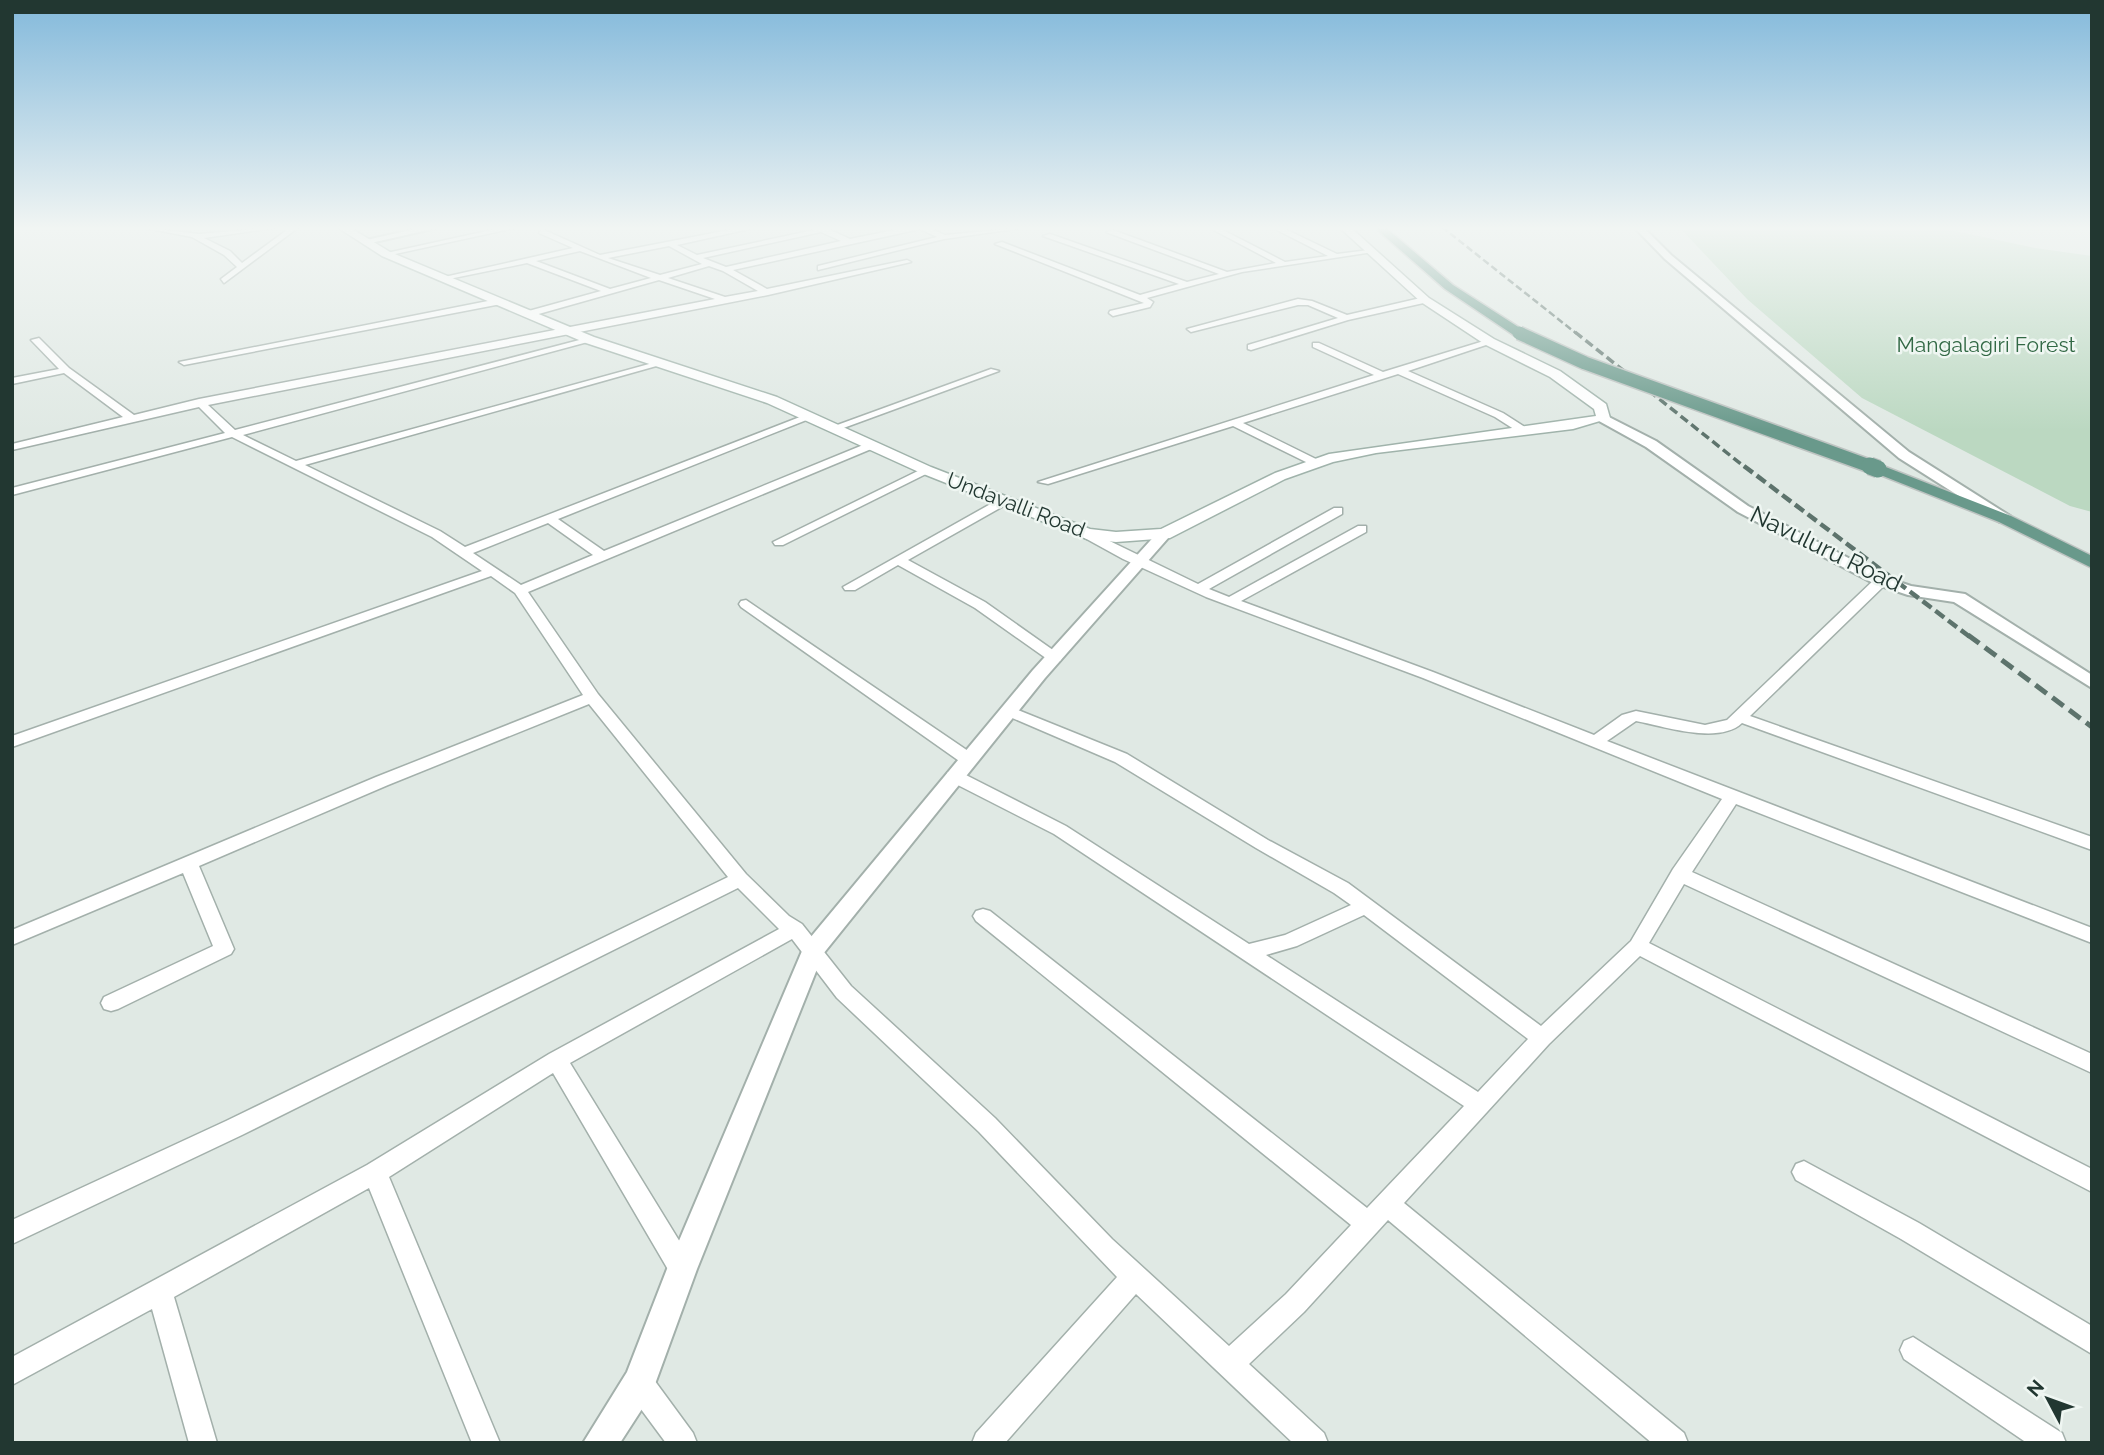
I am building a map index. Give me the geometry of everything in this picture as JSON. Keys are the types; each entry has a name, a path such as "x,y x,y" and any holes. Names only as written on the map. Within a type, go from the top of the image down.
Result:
{"main road":[{"name":"Undavalli Road","path":"482,295 590,340 733,386 926,470 1087,534 1116,537 1164,534 1280,476 1316,463 1376,449 1524,431 1603,418"},
{"path":"1419,295 1490,342 1555,374 1601,407 1603,418"},
{"path":"1461,295 1519,333 1586,363 1895,475 2005,519 2092,563"}],"street":[{"path":"528,314 594,295"},
{"path":"710,295 725,300"},
{"path":"12,447 199,402 756,295"},
{"path":"1113,313 1149,304 1132,295"},
{"path":"1143,299 1146,295"},
{"path":"1713,295 1904,455 2005,519"},
{"path":"1251,347 1346,318 1425,300"},
{"path":"184,362 498,302"},
{"path":"1191,329 1298,302 1309,303 1346,318"},
{"path":"36,340 66,370 131,418"},
{"path":"12,492 590,340"},
{"path":"1044,482 1402,372 1490,342"},
{"path":"1316,345 1385,377"},
{"path":"293,465 657,363"},
{"path":"12,381 66,370"},
{"path":"834,428 994,371"},
{"path":"1402,372 1499,415 1524,431"},
{"path":"199,402 233,434 436,534 520,590 592,697 740,879 782,921 795,929 844,992 987,1125 1103,1247 1314,1443"},
{"path":"464,552 809,417"},
{"name":"Navuluru Road","path":"1603,418 1651,444 1744,509 1881,581 1908,590 1959,598 2092,683"},
{"path":"1235,423 1316,463"},
{"path":"520,590 600,554 872,445"},
{"path":"1895,475 1912,473 1904,455"},
{"path":"779,542 926,470"},
{"path":"850,587 1003,501"},
{"path":"1200,588 1338,511"},
{"path":"550,519 600,554"},
{"path":"1231,601 1362,529"},
{"path":"1087,534 1138,564 1231,601 1258,615 1415,671 2092,936"},
{"path":"600,1443 639,1383 682,1269 813,950 1008,711 1164,534"},
{"path":"900,561 954,587 1012,623 1055,658"},
{"path":"12,742 491,572"},
{"path":"1594,743 1628,718 1636,716 1705,730 1732,724 1881,581"},
{"path":"746,604 961,768 1480,1105"},
{"path":"12,938 188,862 592,697"},
{"path":"1008,711 1121,758 1262,844 1341,888 1542,1038"},
{"path":"1739,717 2092,844"},
{"path":"1230,1364 1296,1303 1367,1223 1413,1179 1542,1038 1638,946 1679,874 1733,796"},
{"path":"111,1003 224,949 188,862"},
{"path":"1679,874 2092,1065"},
{"path":"12,1232 234,1128 740,879"},
{"path":"1246,952 1290,941 1366,906"},
{"path":"983,916 1367,1223"},
{"path":"12,1372 375,1173 558,1060 795,929"},
{"path":"1638,946 2092,1181"},
{"path":"558,1060 682,1269"},
{"path":"1804,1172 1910,1231 2092,1341"},
{"path":"375,1173 486,1443"},
{"path":"1386,1203 1674,1443"},
{"path":"986,1443 1135,1276"},
{"path":"159,1290 203,1443"},
{"path":"1913,1350 2052,1443"},
{"path":"639,1383 683,1443"}],"green space":[{"name":"Mangalagiri Forest","path":"1743,295 2092,295 2092,512 2070,506 1862,398"}],"railway":[{"path":"1528,295 1577,334"},
{"path":"1575,332 1746,468"},
{"path":"1744,466 1970,637"},
{"path":"1968,635 2092,727"}]}
